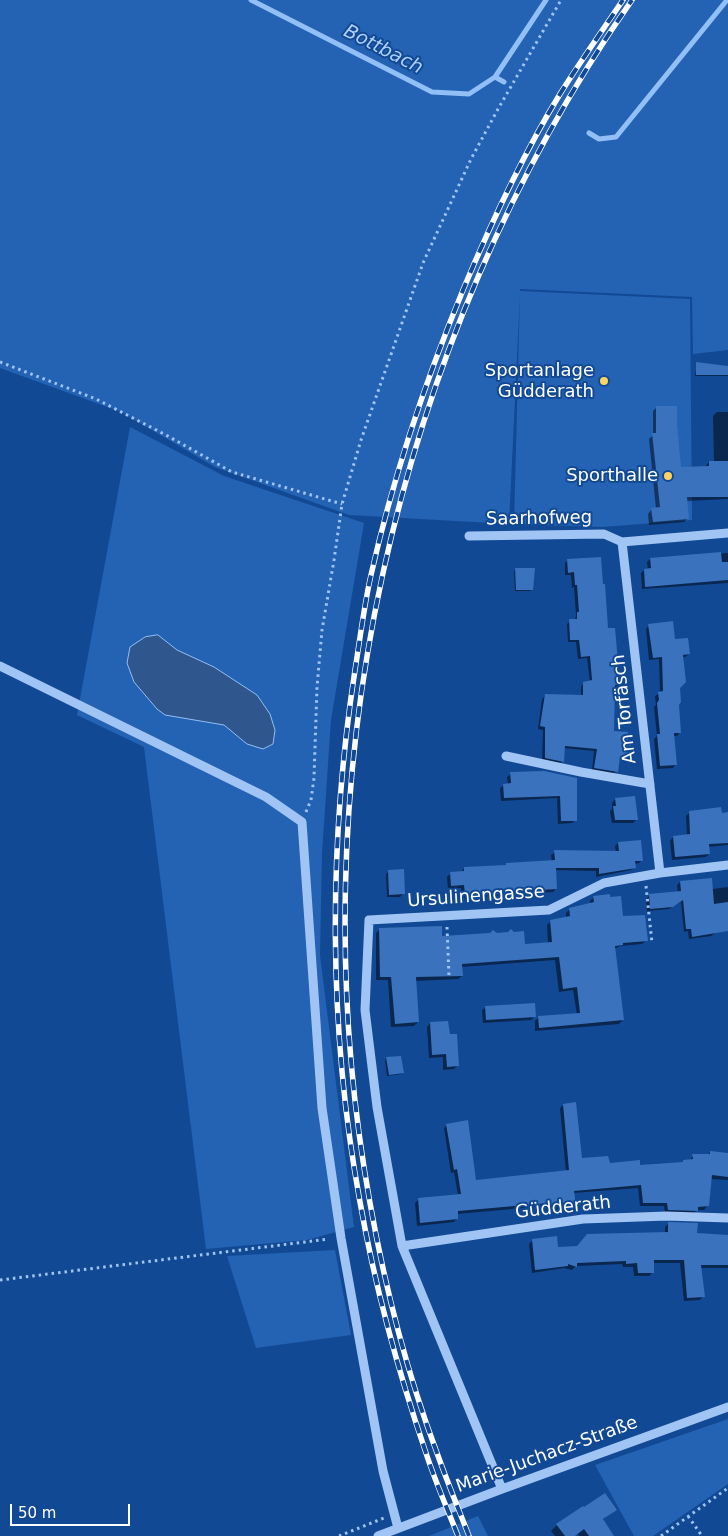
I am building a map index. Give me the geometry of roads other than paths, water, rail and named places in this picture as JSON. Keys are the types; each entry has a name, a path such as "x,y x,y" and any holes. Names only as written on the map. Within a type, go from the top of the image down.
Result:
{"street":[{"name":"Saarhofweg","path":"469,536 604,534 622,542 728,533"},
{"name":"Am Torfäsch","path":"622,542 660,873"},
{"path":"0,666 266,797 302,822 322,1108 341,1238 382,1471 398,1528"},
{"path":"506,756 650,784"},
{"name":"Ursulinengasse","path":"402,1246 377,1106 365,1010 369,920 549,910 604,883 644,875 728,865"},
{"name":"Güdderath","path":"402,1246 583,1219 667,1216 728,1218"},
{"path":"402,1246 502,1489"},
{"name":"Marie-Juchacz-Straße","path":"378,1536 728,1407"}],"waterway":[{"name":"Bottbach","path":"251,0 432,92 469,94 495,77 504,82"},
{"path":"495,77 546,0"},
{"name":"Bottbach","path":"589,133 599,139 616,137 727,0"}],"railway":[{"path":"458,1536 437,1484 406,1391 388,1329 366,1234 349,1136 337,1004 335,937 336,870 346,736 366,599 389,502 411,430 449,325 496,215 546,117 583,58 623,0"},
{"path":"469,1536 416,1392 390,1298 370,1203 350,1046 345,888 356,731 382,575 423,423 479,275 548,134 632,0"}],"place":[{"name":"Sportanlage Güdderath","path":"604,381"},
{"name":"Sporthalle","path":"668,476"}]}
